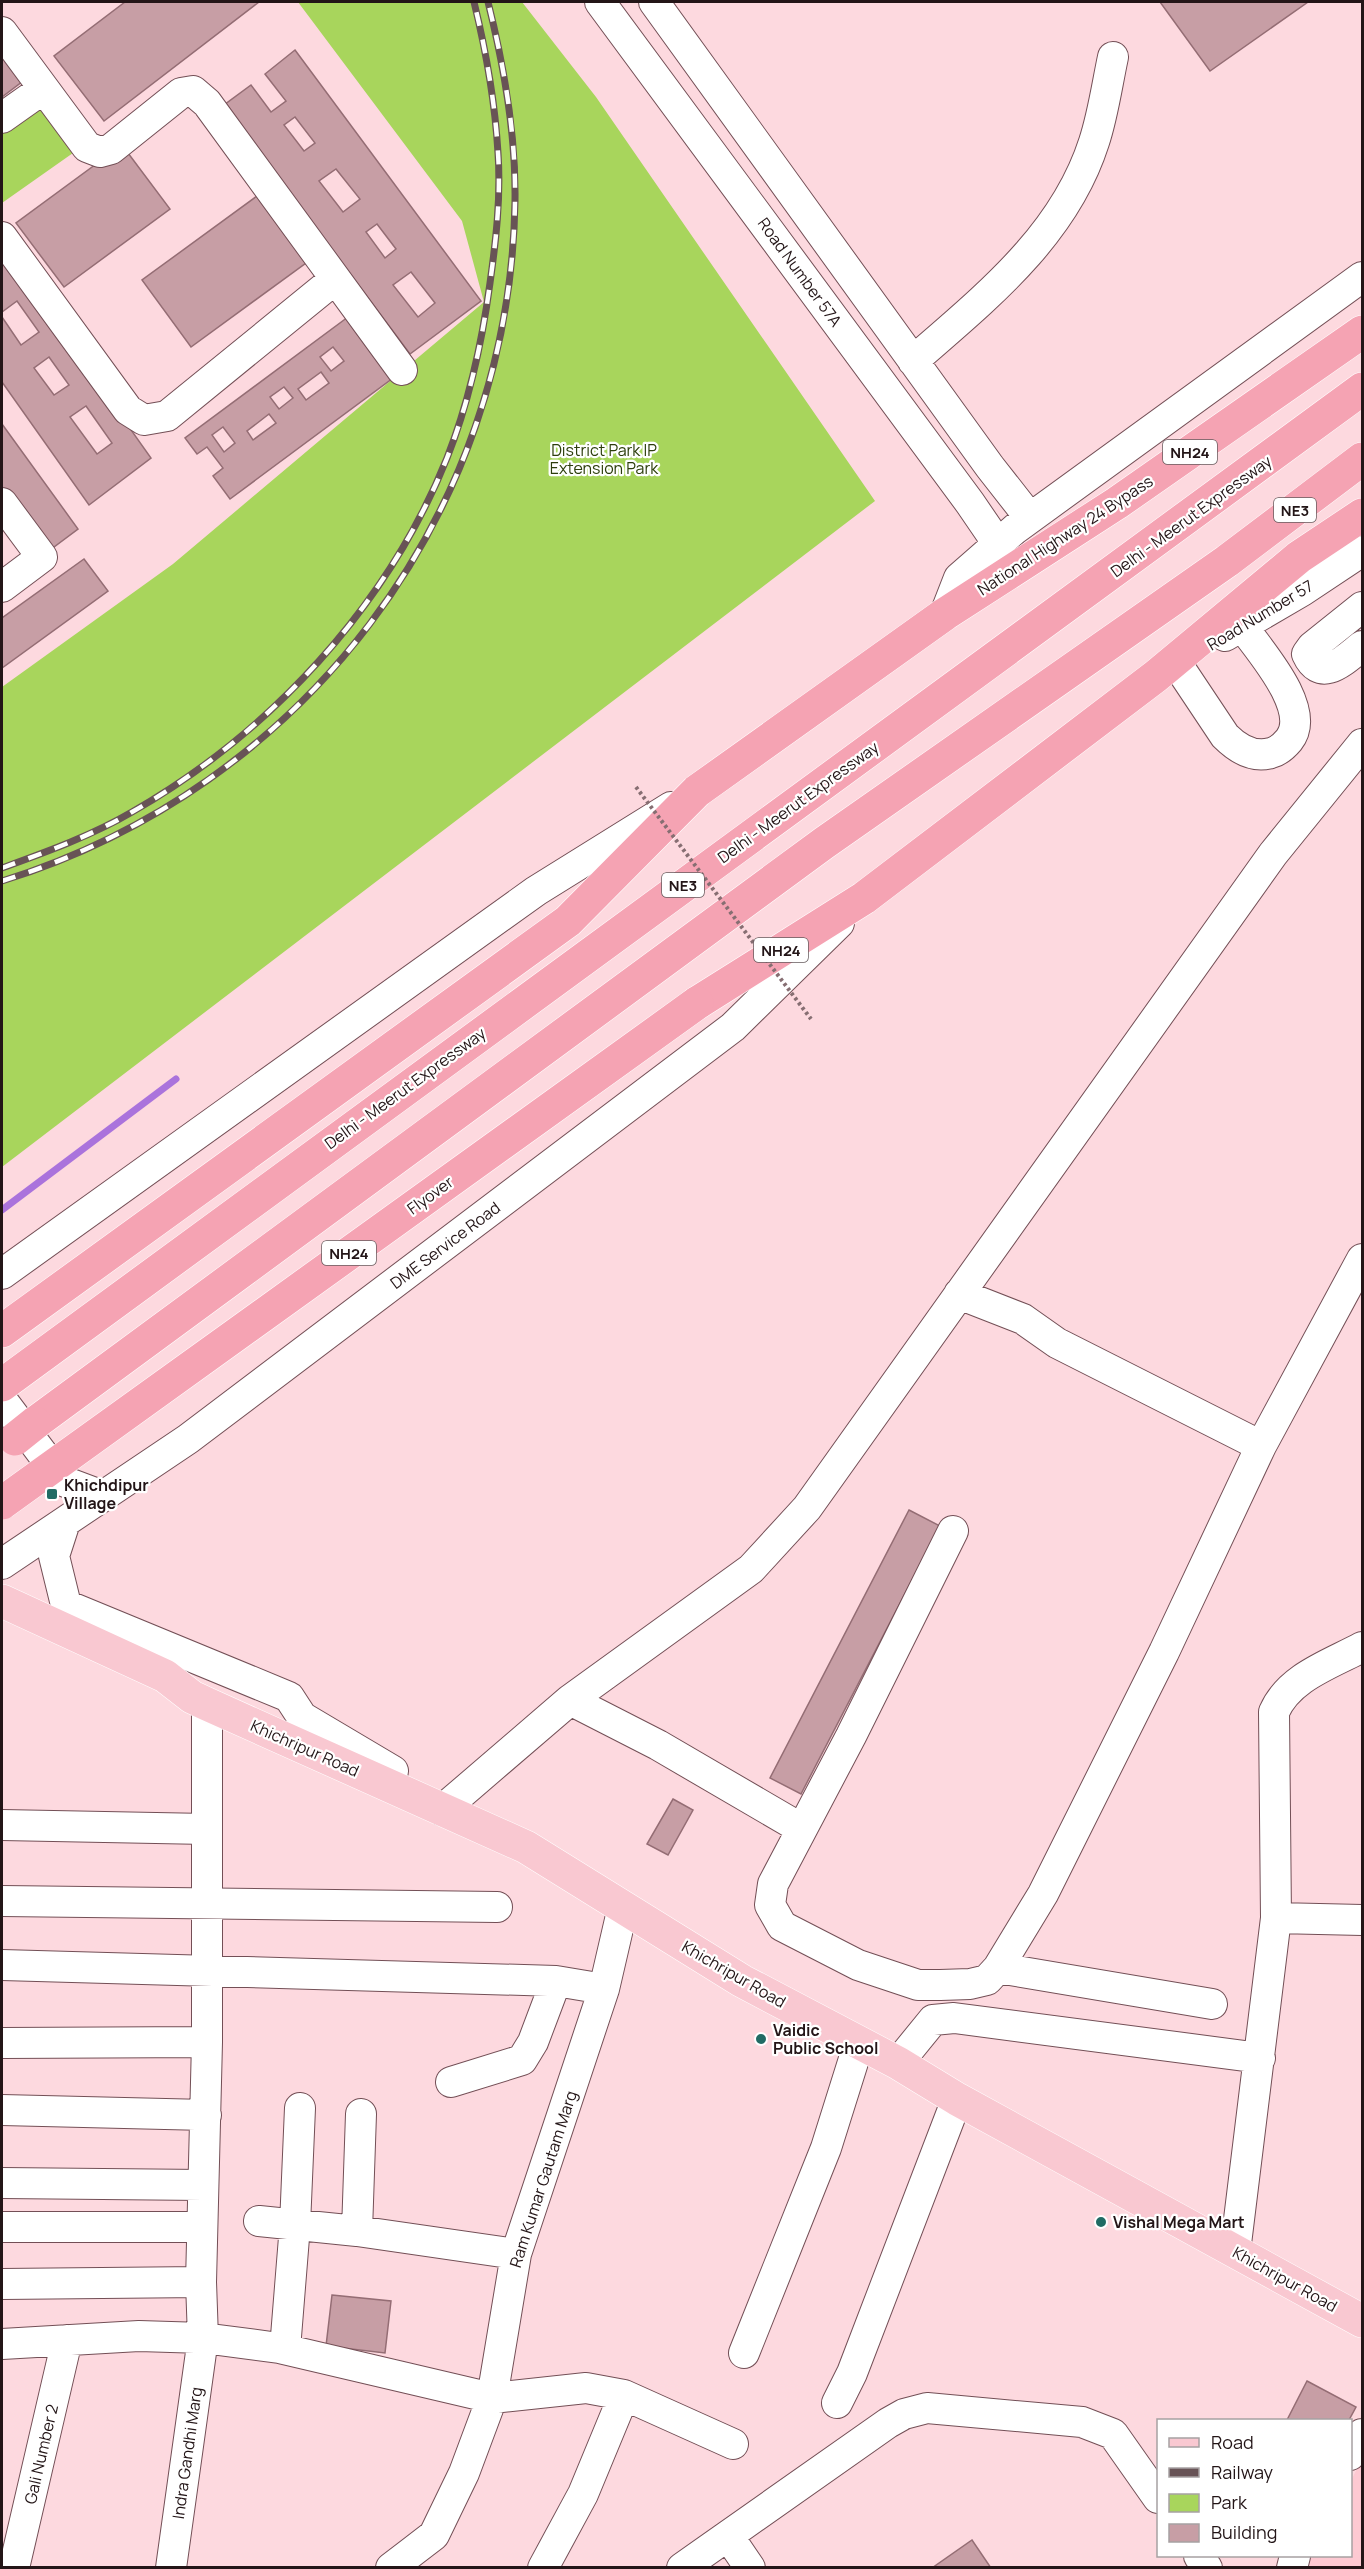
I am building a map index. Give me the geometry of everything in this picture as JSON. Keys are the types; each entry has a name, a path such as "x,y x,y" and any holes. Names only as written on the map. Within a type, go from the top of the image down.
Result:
{"highway":[{"name":"National Highway 24 Bypass","path":"697,791 945,614 1117,503 1362,332"},
{"name":"Delhi - Meerut Expressway","path":"3,1389 1362,389"},
{"name":"NE3","path":"17,1437 824,843 1227,561 1362,459"},
{"name":"Flyover","path":"2,1503 697,1003 864,898 1166,670 1299,557 1362,515"},
{"path":"2,1331 568,921 697,791"}],"main road":[{"name":"Khichripur Road","path":"2,1601 165,1676 200,1700 526,1847 742,1981 898,2063 957,2099 1362,2322"},
{"name":"Khichripur Road","path":"2,1622 158,1695 200,1700"}],"street":[{"name":"Road Number 57A","path":"600,2 998,544"},
{"path":"654,2 913,361 1030,518"},
{"path":"2,32 87,147 100,152 111,149 181,93 193,91 207,103 334,280 402,370"},
{"path":"913,361 989,296 1041,241 1079,180 1095,141 1113,57"},
{"path":"2,118 43,89"},
{"path":"2,237 128,410 144,420 167,416 334,280"},
{"path":"945,614 959,578 1030,518 1362,277"},
{"path":"2,503 42,557 2,587"},
{"name":"Road Number 57","path":"1166,670 1357,564"},
{"path":"1362,608 1312,647 1307,654 1310,661 1320,669 1328,669 1362,646"},
{"path":"1166,670 1235,746 1264,755 1276,752 1294,733 1297,721 1286,690 1242,626"},
{"path":"442,1810 570,1700 751,1569 807,1508 1273,854 1362,744"},
{"path":"2,1274 536,891 697,791"},
{"name":"DME Service Road","path":"2,1564 188,1439 733,1027 864,898"},
{"path":"953,1531 773,1884 770,1905 782,1926 858,1965 918,1985 970,1984 987,1980 998,1968 1048,1884 1164,1652 1261,1446 1362,1259"},
{"path":"959,1294 1023,1319 1057,1343 1261,1446"},
{"path":"3,1389 63,1481 103,1496"},
{"path":"65,1522 54,1556 66,1605 289,1697 302,1716 393,1771"},
{"path":"1235,2252 1276,1918 1274,1712 1280,1697 1299,1680 1362,1647"},
{"name":"Indra Gandhi Marg","path":"171,2568 203,2338 201,2282 207,2042 207,1828 200,1700"},
{"path":"570,1700 658,1745 801,1829"},
{"path":"2,1825 207,1828"},
{"path":"2,1901 497,1907"},
{"name":"Ram Kumar Gautam Marg","path":"391,2568 434,2535 464,2473 492,2398 516,2254 604,1989 623,1907"},
{"path":"1276,1918 1362,1920"},
{"path":"2,1965 206,1973 556,1981 604,1989"},
{"path":"998,1968 1212,2004"},
{"path":"451,2082 522,2060 533,2042 556,1981"},
{"path":"898,2063 933,2020 954,2018 1260,2058"},
{"path":"2,2043 207,2042"},
{"path":"744,2353 826,2148 859,2043"},
{"path":"837,2403 852,2373 957,2099"},
{"path":"285,2349 295,2225 300,2108"},
{"path":"2,2110 206,2115"},
{"path":"357,2232 361,2114"},
{"path":"2,2183 203,2185"},
{"path":"259,2221 516,2254"},
{"path":"2,2227 202,2228"},
{"path":"2,2284 201,2282"},
{"path":"2,2344 139,2336 203,2338 285,2349 492,2398 586,2388 624,2396 733,2444"},
{"name":"Gali Number 2","path":"15,2568 67,2340"},
{"path":"543,2568 583,2494 624,2396"},
{"path":"682,2568 888,2423 904,2414 927,2408 1082,2422 1100,2427 1113,2434 1157,2498"},
{"path":"1352,2452 1362,2434"},
{"path":"729,2537 750,2568"}],"path":[{"path":"636,787 811,1019"}],"shaded area":[{"path":"1362,2458 1362,2567 1304,2568 1310,2557 1352,2557 1352,2479"}],"green space":[{"name":"District Park IP Extension Park","path":"298,2 522,2 596,97 875,501 2,1167 2,687 173,564 484,302 462,221"},
{"path":"38,104 73,153 2,203 2,130"}],"building":[{"path":"125,2 259,2 104,121 54,56"},
{"path":"1160,2 1308,2 1210,71"},
{"path":"2,44 27,78 2,97"},
{"path":"295,50 481,301 410,354 224,105 251,85 271,112 286,101 265,74","holes":["295,117 315,143 304,151 284,125","336,169 360,199 343,212 319,181","377,224 396,249 385,258 366,232","411,272 435,303 418,317 393,285"]},
{"path":"122,145 170,209 64,287 16,223"},
{"path":"257,196 306,263 191,347 142,280"},
{"path":"2,248 151,458 89,505 2,382 2,317 21,345 39,332 17,301 2,312","holes":["49,357 69,385 54,395 34,368","86,406 112,443 97,454 70,417"]},
{"path":"348,317 393,378 230,499 213,476 223,468 207,447 197,454 185,438","holes":["333,347 344,361 331,371 320,357","321,372 329,383 306,400 298,389","284,387 293,398 279,409 270,397","269,414 276,423 253,440 247,431","223,427 235,443 224,452 212,435"]},
{"path":"2,424 78,529 46,553 2,492"},
{"path":"84,559 108,591 2,668 2,618"},
{"path":"909,1510 940,1526 801,1794 770,1778"},
{"path":"673,1799 693,1810 668,1855 647,1844"},
{"path":"332,2295 391,2301 385,2353 326,2346"},
{"path":"1307,2381 1356,2407 1350,2419 1288,2419"},
{"path":"972,2540 991,2568 932,2568"}],"waterway":[{"path":"2,1210 176,1079"}],"railway":[{"path":"2,868 68,843 116,821 183,780 231,744 277,704 319,661 358,614 392,565 422,512 455,437 474,372 483,328 496,235 499,186 497,134 489,77 474,2"},
{"path":"2,881 110,838 208,780 295,708 370,624 430,530 475,427 504,317 515,201 515,176 508,100 488,2"}],"place":[{"name":"Khichdipur Village","path":"52,1494"},
{"name":"Vaidic Public School","path":"761,2039"},
{"name":"Vishal Mega Mart","path":"1101,2222"}]}
